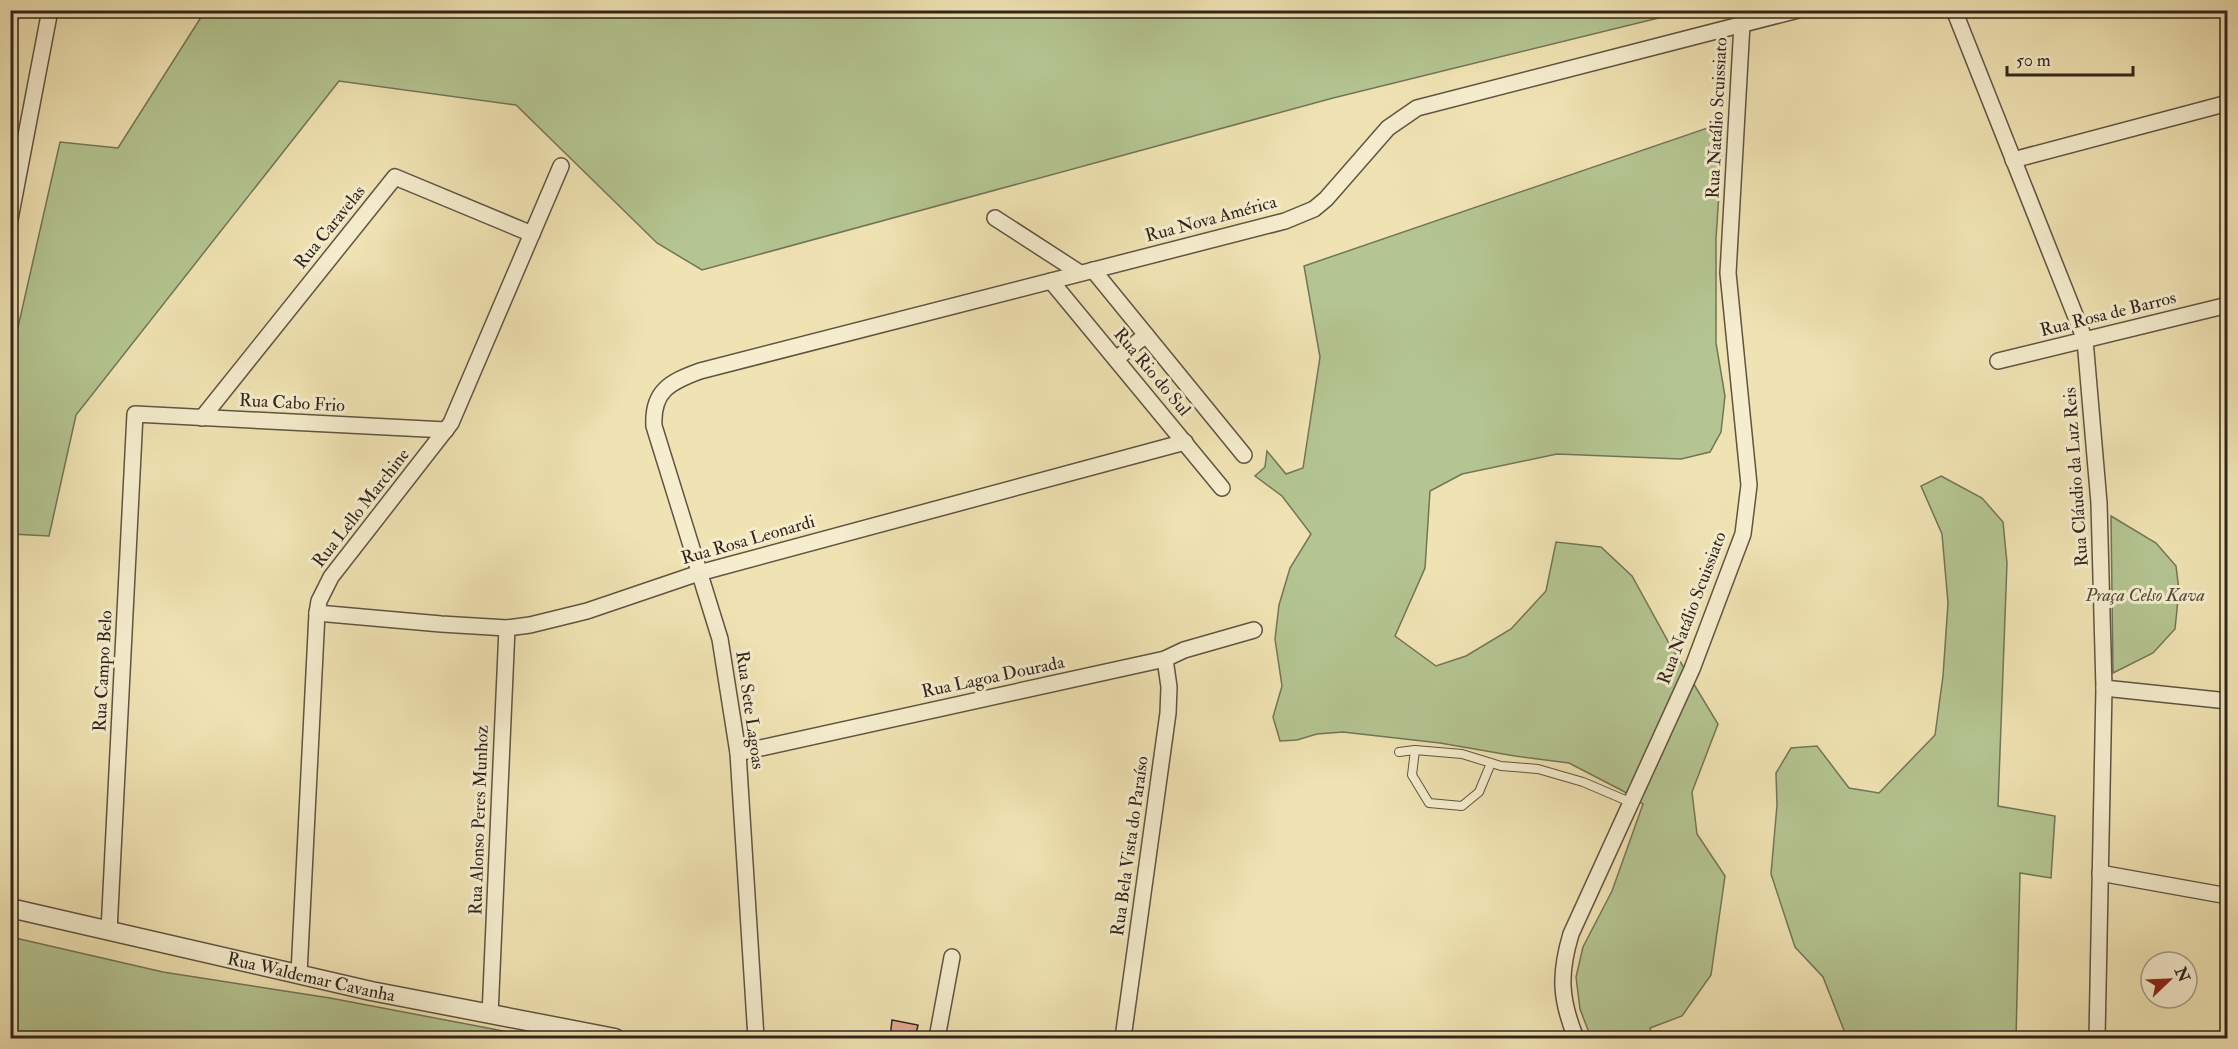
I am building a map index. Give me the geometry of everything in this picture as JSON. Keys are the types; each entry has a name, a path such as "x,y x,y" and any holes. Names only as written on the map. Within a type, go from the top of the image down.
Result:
{"street":[{"path":"10,219 50,10"},
{"name":"Rua Nova América","path":"658,398 674,383 700,371 1285,221 1307,212 1326,199 1388,128 1417,108 1798,10"},
{"name":"Rua Cláudio da Luz Reis","path":"1954,10 2085,340 2099,503 2104,688 2097,1038"},
{"name":"Rua Natálio Scuissiato","path":"1576,1038 1563,995 1564,955 1571,934 1707,633 1735,560 1747,510 1749,485 1747,460 1728,273 1742,24"},
{"path":"2013,160 2228,103"},
{"name":"Rua Lello Marchine","path":"299,974 319,601 332,577 457,413 561,166"},
{"name":"Rua Caravelas","path":"202,418 395,177 532,234"},
{"name":"Rua Rio do Sul","path":"995,218 1087,272 1146,334 1244,454"},
{"name":"Rua Rio do Sul","path":"1051,281 1222,488"},
{"name":"Rua Rosa de Barros","path":"1998,361 2228,305"},
{"path":"1116,359 1146,334"},
{"name":"Rua Sete Lagoas","path":"658,398 654,404 653,414 657,440 720,639 738,753 756,1038"},
{"name":"Rua Cabo Frio","path":"135,414 446,430"},
{"name":"Rua Campo Belo","path":"109,931 135,414"},
{"name":"Rua Rosa Leonardi","path":"317,613 406,622 507,628 540,623 587,611 699,573 1185,442"},
{"name":"Rua Alonso Peres Munhoz","path":"490,1015 507,628"},
{"name":"Rua Lagoa Dourada","path":"738,753 1165,659 1184,650 1254,630"},
{"name":"Rua Bela Vista do Paraíso","path":"1123,1038 1168,713 1169,687 1165,659"},
{"path":"2104,688 2228,701"},
{"path":"2100,873 2228,896"},
{"name":"Rua Waldemar Cavanha","path":"10,908 299,974 490,1015 615,1038"},
{"path":"937,1038 952,957"}],"lane":[{"path":"1399,752 1414,750 1462,754 1501,766 1538,769 1583,782 1630,802"},
{"path":"1414,750 1412,775 1429,803 1462,806 1479,792 1491,763"}],"green space":[{"path":"205,11 1687,11 1333,98 702,270 657,243 516,105 339,81 76,415 49,536 11,534 11,358 60,142 118,148"},
{"path":"1716,125 1723,133 1716,239 1716,343 1725,396 1721,432 1710,452 1681,459 1557,454 1462,474 1430,491 1425,568 1395,636 1436,666 1466,656 1511,629 1546,591 1556,542 1601,547 1632,576 1718,724 1692,792 1697,834 1725,876 1711,975 1682,1016 1650,1028 1653,1038 1591,1038 1580,1009 1576,977 1583,947 1612,891 1643,804 1569,763 1440,743 1343,732 1280,741 1273,717 1282,686 1275,639 1279,605 1290,568 1311,534 1282,496 1255,476 1265,467 1267,451 1286,474 1303,468 1320,357 1304,266"},
{"path":"1941,476 1982,498 2003,522 2007,563 1998,806 2055,816 2051,878 2020,873 2016,1038 1847,1038 1823,977 1795,947 1771,874 1777,805 1776,773 1791,748 1817,746 1849,788 1879,793 1935,735 1943,676 1948,603 1942,534 1921,486"},
{"name":"Praça Celso Kava","path":"2111,516 2156,543 2176,566 2179,590 2175,629 2153,653 2113,673"},
{"path":"11,937 163,972 330,998 540,1038 11,1038"}],"building":[{"path":"10,10 20,10 17,24 10,23"},
{"path":"10,32 16,33 10,60"},
{"path":"892,1020 918,1025 915,1038 890,1038"}]}
